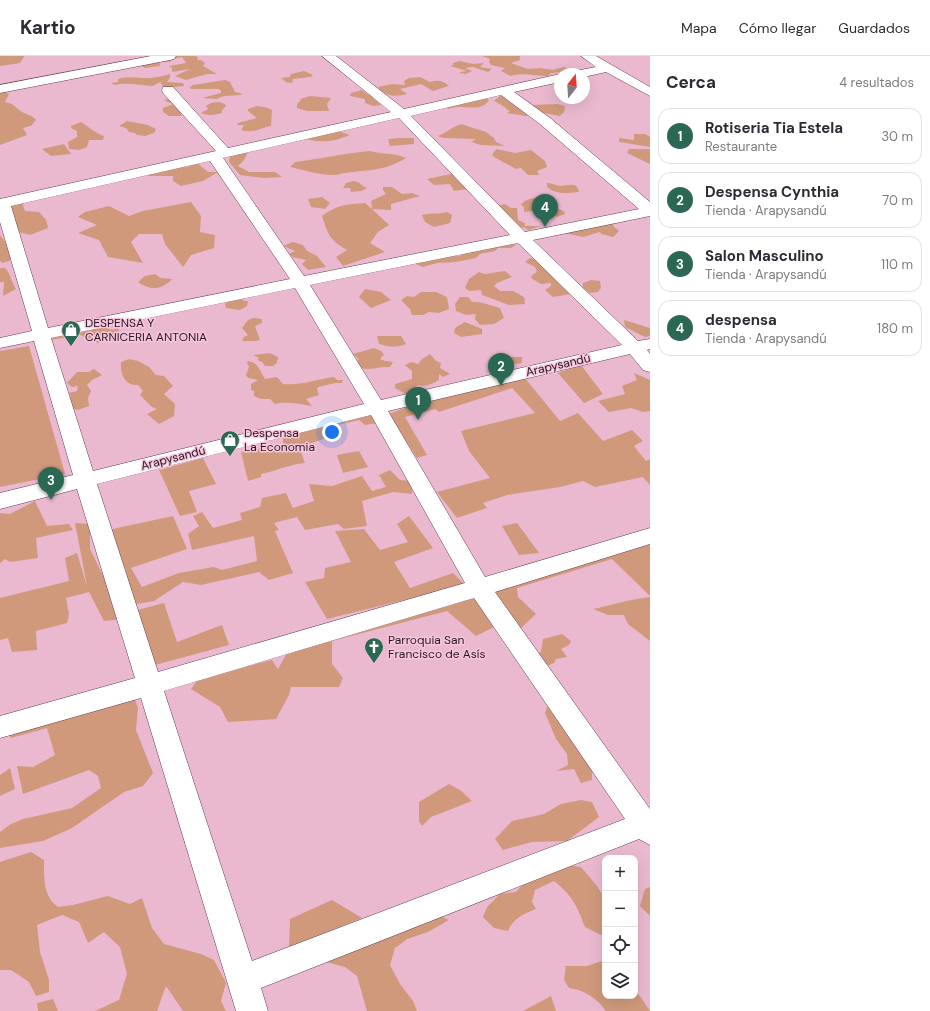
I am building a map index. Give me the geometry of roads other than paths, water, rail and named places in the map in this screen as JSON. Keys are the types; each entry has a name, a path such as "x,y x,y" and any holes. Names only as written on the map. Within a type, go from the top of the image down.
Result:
{"street":[{"path":"0,89 145,58 170,56"},
{"path":"328,56 402,114 522,238 642,345 650,366"},
{"path":"591,58 610,62 650,92"},
{"path":"590,70 610,62"},
{"path":"252,1011 85,480 42,334 1,204 554,79"},
{"path":"168,90 220,155 300,282 376,407 480,588 648,826 242,980"},
{"path":"504,91 545,121 650,210"},
{"path":"0,343 522,238 650,210"},
{"name":"Arapysandú","path":"0,501 376,407 642,345"},
{"path":"0,727 150,685 480,588 650,536"}],"place":[{"name":"despensa","path":"545,227"},
{"name":"DESPENSA Y CARNICERIA ANTONIA","path":"71,347"},
{"name":"Despensa Cynthia","path":"501,386"},
{"name":"Rotiseria Tia Estela","path":"418,420"},
{"name":"Despensa La Economia","path":"230,457"},
{"name":"Salon Masculino","path":"51,500"},
{"name":"Parroquia San Francisco de Asís","path":"374,664"}]}
